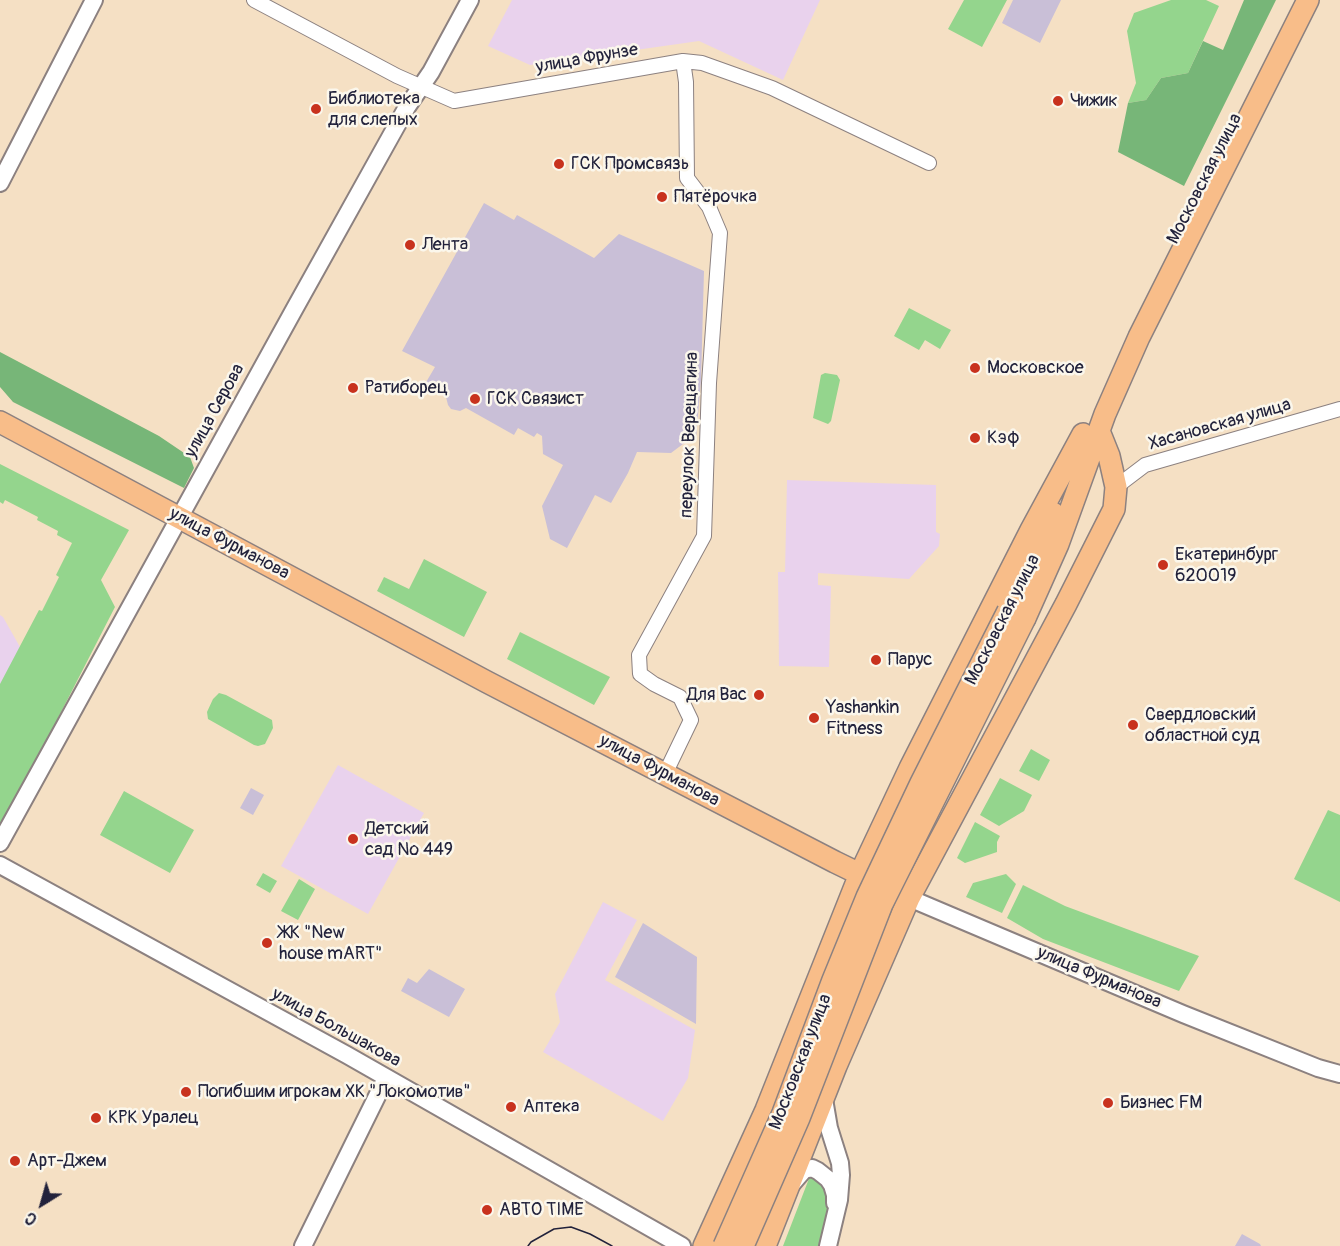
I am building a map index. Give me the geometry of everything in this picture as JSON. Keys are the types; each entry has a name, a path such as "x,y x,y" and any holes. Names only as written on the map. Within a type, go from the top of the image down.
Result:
{"main road":[{"name":"Московская улица","path":"744,1246 799,1118 882,904 1016,614 1044,538 1161,266 1295,0"},
{"name":"Московская улица","path":"1091,433 1308,0"},
{"name":"улица Фурманова","path":"0,422 665,774 909,898"},
{"path":"705,1246 766,1110 860,874 910,768 1031,530 1091,433 1109,456 1116,487"},
{"name":"Московская улица","path":"765,1246 909,898 1107,525 1114,509 1116,487"},
{"name":"Московская улица","path":"724,1246 783,1113 867,897 926,772 1016,614"}],"street":[{"path":"0,183 94,0"},
{"name":"улица Фрунзе","path":"254,0 421,87 454,101 683,61 702,63 772,88 930,164"},
{"name":"улица Серова","path":"0,843 294,308 470,0"},
{"name":"переулок Верещагина","path":"665,774 691,720 680,697 640,674 639,655 704,536 709,383 720,233 709,207 687,178 686,82 683,61"},
{"name":"Хасановская улица","path":"1116,487 1145,465 1183,456 1340,409"},
{"name":"улица Большакова","path":"0,864 386,1078 682,1246"},
{"name":"улица Фурманова","path":"909,898 1183,1014 1318,1068 1340,1074"},
{"path":"303,1246 386,1078"},
{"path":"824,1099 829,1128 840,1163 842,1187 828,1246"},
{"path":"787,1191 804,1170 812,1168 818,1170 832,1185 835,1195 834,1217"}],"shaded area":[{"path":"512,0 820,0 783,80 699,41 530,65 488,46"},
{"path":"1013,0 1061,0 1040,43 1002,23"},
{"path":"484,203 514,220 517,215 594,258 619,234 704,271 701,380 696,439 687,441 671,453 637,452 611,503 595,495 567,548 550,539 542,506 563,465 543,454 542,436 537,433 534,437 518,428 514,435 466,408 460,411 451,409 446,397 425,384 435,367 402,351"},
{"path":"787,480 936,485 936,532 940,534 939,546 909,579 818,573 818,585 831,586 829,667 779,666 778,572 785,572"},
{"path":"0,615 20,647 0,686"},
{"name":"Детский сад № 449","path":"338,765 424,813 368,914 281,866"},
{"path":"251,788 264,795 253,815 240,808"},
{"path":"603,902 637,920 605,980 695,1030 688,1078 663,1121 543,1052 560,1022 555,994"},
{"path":"643,923 697,957 696,1024 615,977"},
{"path":"429,969 465,989 449,1017 401,991 408,978 417,983"},
{"path":"1242,1234 1260,1244 1261,1246 1235,1246"}],"green space":[{"path":"964,0 1007,0 982,47 948,29"},
{"path":"1171,0 1206,0 1219,6 1188,73 1161,78 1146,100 1128,103 1136,83 1127,31 1134,13"},
{"path":"1244,0 1276,0 1184,186 1118,152 1128,103 1146,100 1161,78 1188,73 1203,41 1223,50"},
{"path":"909,308 951,330 940,349 925,340 919,350 894,336"},
{"path":"0,352 159,436 190,457 194,468 184,488 13,402 0,387"},
{"path":"825,373 837,375 840,380 831,421 828,424 813,418 821,375"},
{"path":"0,464 129,530 101,580 115,607 0,831 0,684 39,610 42,611 59,577 56,575 72,543 57,535 58,531 37,520 38,517 5,500 3,504 0,502"},
{"path":"424,559 487,592 464,637 377,591 384,577 409,589"},
{"path":"520,632 610,677 594,705 507,659"},
{"path":"219,693 272,720 273,728 265,744 254,745 208,719 207,712 213,699"},
{"path":"1031,749 1050,760 1039,781 1019,771"},
{"path":"1000,778 1032,795 1024,811 999,826 980,815"},
{"path":"124,791 194,830 170,873 100,835"},
{"path":"1328,810 1340,815 1340,902 1294,879"},
{"path":"975,822 1000,836 997,842 997,852 965,863 957,858"},
{"path":"263,873 277,881 270,893 256,885"},
{"path":"1006,874 1016,884 1002,913 966,897 973,883"},
{"path":"299,879 315,889 298,920 281,911"},
{"path":"1023,885 1065,906 1199,956 1179,991 1043,939 1007,918"},
{"path":"810,1176 818,1179 831,1196 820,1246 783,1246"}],"tram line":[{"path":"528,1246 554,1229 571,1227 612,1246"}],"place":[{"name":"Чижик","path":"1058,101"},
{"name":"Библиотека для слепых","path":"316,109"},
{"name":"ГСК Промсвязь","path":"559,164"},
{"name":"Пятёрочка","path":"662,197"},
{"name":"Лента","path":"410,245"},
{"name":"Московское","path":"975,368"},
{"name":"Ратиборец","path":"353,388"},
{"name":"ГСК Связист","path":"475,399"},
{"name":"Кэф","path":"975,438"},
{"name":"Екатеринбург 620019","path":"1163,565"},
{"name":"Парус","path":"876,660"},
{"name":"Для Вас","path":"759,695"},
{"name":"Yashankin Fitness","path":"814,718"},
{"name":"Свердловский областной суд","path":"1133,725"},
{"name":"Детский сад № 449","path":"353,839"},
{"name":"ЖК \"New house mART\"","path":"267,943"},
{"name":"Погибшим игрокам ХК \"Локомотив\"","path":"186,1092"},
{"name":"Бизнес FM","path":"1108,1103"},
{"name":"Аптека","path":"511,1107"},
{"name":"КРК Уралец","path":"96,1118"},
{"name":"Арт-Джем","path":"15,1161"},
{"name":"АВТО TIME","path":"487,1210"}]}
